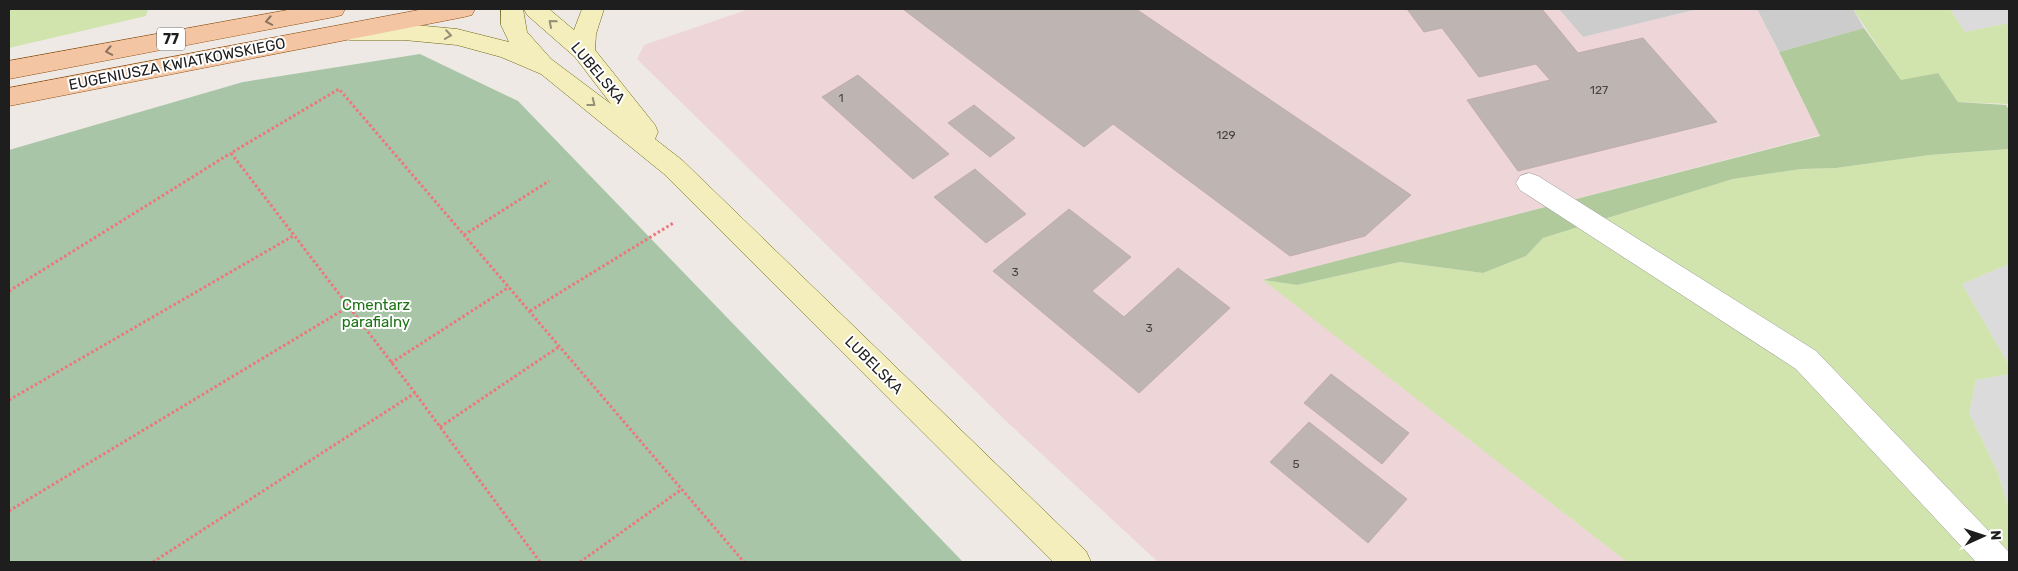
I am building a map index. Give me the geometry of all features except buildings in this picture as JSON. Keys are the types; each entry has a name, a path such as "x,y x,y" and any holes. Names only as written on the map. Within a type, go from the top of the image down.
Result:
{"main road":[{"name":"EUGENIUSZA KWIATKOWSKIEGO","path":"9,70 334,9"},
{"name":"EUGENIUSZA KWIATKOWSKIEGO","path":"9,97 464,9"},
{"name":"LUBELSKA","path":"512,9 511,25 515,33 549,68 673,166 1076,562"},
{"name":"LUBELSKA","path":"535,9 583,51 673,166"},
{"path":"583,51 584,34 593,9"},
{"name":"LUBELSKA","path":"346,32 404,32 456,36 508,50 549,68"}],"street":[{"path":"1529,183 1806,360 1997,562"}],"path":[{"path":"9,291 230,153 339,89 744,562"},
{"path":"230,153 415,393 540,562"},
{"path":"464,235 549,181"},
{"path":"530,311 675,222"},
{"path":"9,400 293,236"},
{"path":"391,363 509,287"},
{"path":"9,512 348,307"},
{"path":"440,427 560,346"},
{"path":"153,562 415,393"},
{"path":"580,562 682,489"}],"shaded area":[{"path":"749,9 1559,9 1583,37 1698,9 1757,9 1820,135 1264,280 1627,562 1158,562 1005,420 637,59 644,45"},
{"path":"1559,9 1698,9 1583,37"},
{"path":"1757,9 1853,9 1864,28 1779,52"},
{"path":"1950,9 2009,9 2009,23 1965,32"},
{"path":"2009,264 2009,365 1962,284"},
{"path":"2009,374 2009,510 1998,473 1969,413 1976,380"}],"green space":[{"path":"9,9 148,9 146,16 9,48"},
{"path":"1853,9 1950,9 1965,32 2009,23 2009,104 1958,102 1938,73 1901,81"},
{"path":"1864,28 1901,80 1938,73 1958,102 2006,105 2009,110 2009,149 1930,155 1836,168 1801,169 1733,179 1543,238 1526,256 1483,273 1400,262 1297,285 1263,280 1820,136 1779,52"},
{"name":"Cmentarz parafialny","path":"420,54 518,101 963,562 9,562 9,150 243,82"},
{"path":"2009,149 2009,264 1962,284 2009,365 2009,374 1976,380 1969,413 1998,473 2009,510 2009,562 1627,562 1263,280 1297,285 1400,262 1483,273 1526,256 1543,238 1733,179 1801,169 1836,168 1930,155"}]}
